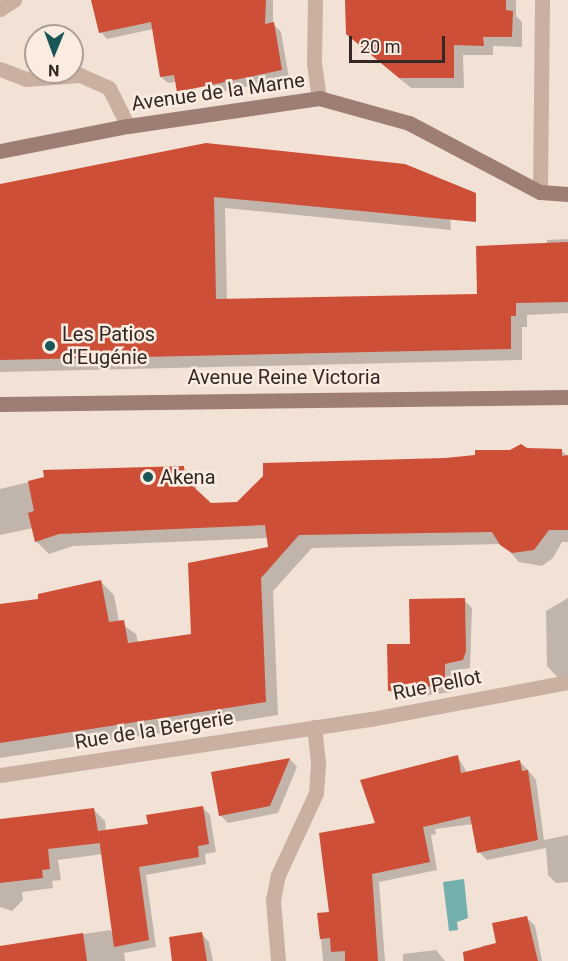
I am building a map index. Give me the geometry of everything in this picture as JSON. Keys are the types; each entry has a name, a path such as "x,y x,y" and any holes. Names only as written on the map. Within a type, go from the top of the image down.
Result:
{"main road":[{"name":"Avenue de la Marne","path":"0,150 128,126 319,98 409,123 540,192 568,194"},
{"name":"Avenue Reine Victoria","path":"0,404 568,397"}],"street":[{"path":"0,9 14,0"},
{"path":"315,0 314,63 319,98"},
{"path":"540,192 542,0"},
{"path":"0,69 26,79 80,75 109,88 128,126"},
{"name":"Rue Pellot","path":"314,727 568,682"},
{"path":"278,961 273,900 278,875 316,793 318,763 314,727"},
{"name":"Rue de la Bergerie","path":"0,775 314,727"}],"water":[{"path":"464,879 468,918 457,922 458,930 449,931 443,882"}],"building":[{"path":"91,0 266,0 265,24 274,22 282,70 177,92 174,75 160,77 151,22 99,33"},
{"path":"345,0 506,0 506,10 513,11 512,37 483,37 484,46 454,45 454,78 399,78 346,34"},
{"path":"206,143 405,164 476,193 476,222 214,197 216,299 477,294 476,246 568,242 568,302 516,303 516,316 511,316 511,349 0,360 0,184"},
{"path":"521,444 527,448 562,449 562,456 568,455 568,530 549,530 534,550 512,553 500,545 492,532 299,535 261,578 266,702 0,743 0,604 38,599 38,594 101,580 109,622 124,620 128,643 191,634 188,563 268,547 265,525 59,534 35,542 28,513 34,511 28,481 44,477 43,470 184,466 184,478 211,503 237,502 263,476 263,463 445,458 475,455 475,450 510,450"},
{"path":"465,598 466,651 463,660 445,664 445,685 388,691 387,644 410,644 409,599"},
{"path":"458,755 461,773 520,760 522,771 528,770 538,840 477,853 470,816 423,827 430,862 372,874 378,961 345,961 345,951 331,952 330,938 320,939 317,913 329,912 319,833 375,823 360,780"},
{"path":"290,758 270,806 219,816 211,772"},
{"path":"203,806 209,844 198,846 199,857 139,867 149,940 114,947 98,831 148,824 146,815"},
{"path":"94,808 100,843 48,849 50,869 42,870 43,878 0,883 0,819"},
{"path":"527,916 538,961 464,961 463,952 496,943 492,923"},
{"path":"202,932 207,961 172,961 169,937"},
{"path":"83,933 87,961 0,961 0,946"}],"place":[{"name":"Les Patios d'Eugénie","path":"50,346"},
{"name":"Akena","path":"148,477"}]}
